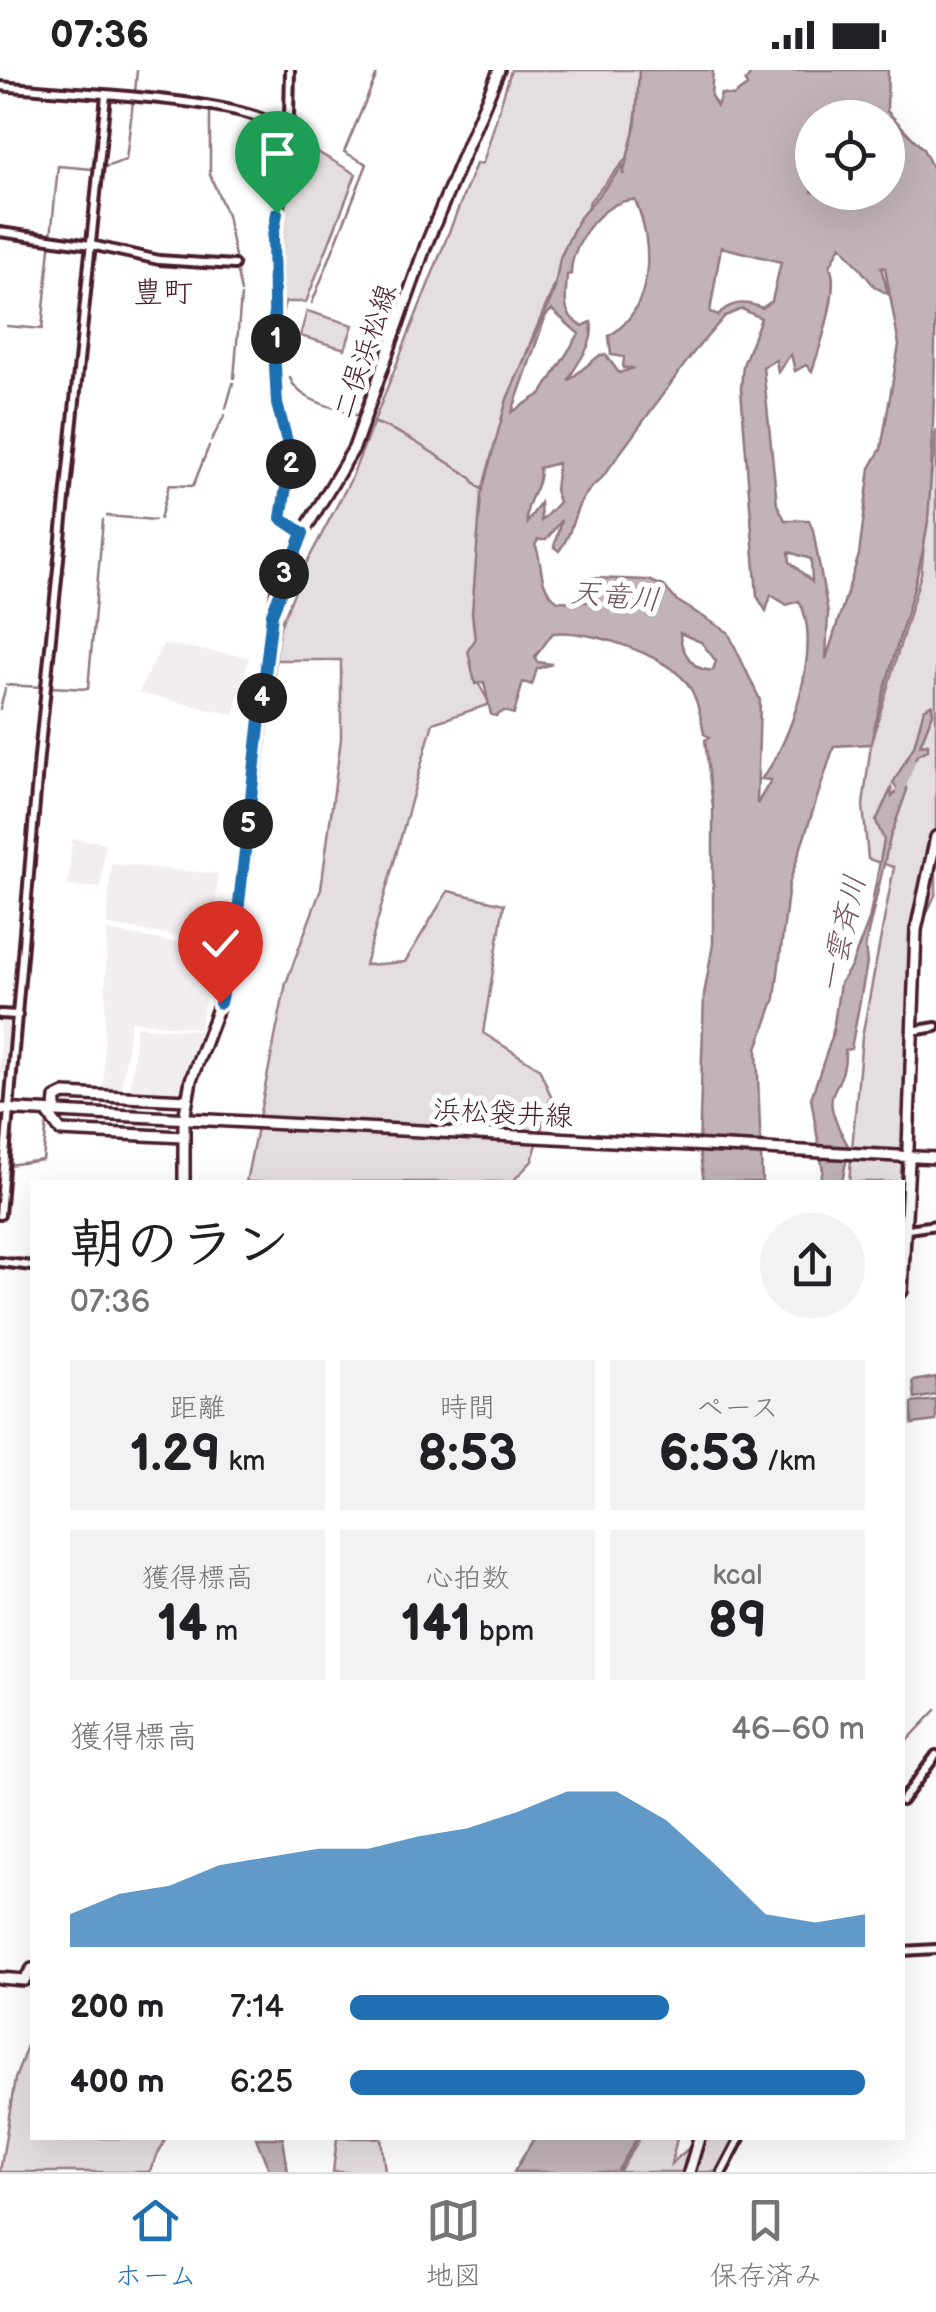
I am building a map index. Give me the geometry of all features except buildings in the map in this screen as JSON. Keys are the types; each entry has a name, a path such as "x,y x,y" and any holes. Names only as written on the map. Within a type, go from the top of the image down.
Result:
{"main road":[{"name":"二俣浜松線","path":"184,1180 187,1100 229,969 272,614 283,576 303,533 354,448 420,259 499,70"},
{"path":"908,1149 916,930 936,837"},
{"path":"183,1137 82,1131 60,1126 54,1111 56,1098 64,1094 187,1100"},
{"name":"浜松袋井線","path":"4,1109 936,1158"},
{"path":"905,1260 908,1161"},
{"path":"0,1978 24,1980 30,1972"},
{"path":"689,2172 697,2140"}],"street":[{"path":"290,70 286,170 273,236 277,404 291,456 281,518 303,533"},
{"path":"0,86 165,100 266,120 277,134 277,163 286,170"},
{"path":"0,1215 4,1109 18,1015 106,95"},
{"path":"0,232 159,260 234,265"},
{"path":"0,1014 18,1015"},
{"path":"911,1032 936,1027"},
{"path":"908,1228 936,1225"},
{"path":"0,1262 30,1266"},
{"path":"905,1797 936,1754"},
{"path":"905,1951 936,1949"},
{"path":"722,2172 739,2140"}],"shaded area":[{"path":"511,70 643,70 630,154 590,201 531,341 500,427 473,674 490,704 433,723 365,965 405,962 448,891 504,904 483,1033 539,1068 551,1096 532,1161 514,1180 246,1180 286,983 321,889 341,739 341,660 266,660 306,564 351,479 476,164 483,163"},
{"path":"312,149 356,174 306,302 285,302 277,335 279,218 287,177 298,170 304,152"},
{"path":"307,311 353,325 345,349 300,336"},
{"path":"936,429 936,893 912,946 905,1182 849,1180 862,1037 894,867 868,859 863,805 871,744 921,574"},
{"path":"163,644 249,657 234,715 138,693"},
{"path":"72,839 105,842 101,888 68,886"},
{"path":"111,864 218,874 213,942 107,925"},
{"path":"107,931 214,949 200,1029 131,1021 121,1093 103,1091"},
{"path":"0,1018 13,1021 7,1075 0,1074"},
{"path":"136,1026 201,1031 182,1093 135,1093 131,1086"},
{"path":"30,2038 30,2140 165,2140 149,2172 0,2172 15,2079"},
{"path":"337,2140 381,2140 385,2172 333,2172"},
{"path":"639,2140 677,2140 671,2164 698,2140 745,2140 726,2172 619,2172"}],"water":[{"name":"天竜川","path":"639,70 713,70 711,96 717,106 721,94 733,96 747,86 745,82 753,70 888,70 887,100 795,100 795,210 905,210 905,130 923,149 936,175 934,392 928,521 917,577 871,744 834,746 789,884 775,998 757,1048 762,1180 704,1180 699,1149 704,995 713,944 713,807 705,740 709,737 704,734 690,688 676,672 644,653 605,639 553,633 535,657 537,662 552,664 537,669 532,685 523,682 514,714 504,711 496,716 491,715 484,682 475,684 468,650 475,640 472,613 481,495 507,399 554,292 560,258 578,220 623,166 623,175 636,122","holes":["635,200 645,235 646,274 635,309 609,336 611,355 624,357 623,368 634,368 619,373 606,355 600,355 568,381 588,346 592,330 591,322 583,326 568,311 567,275 571,274 576,250 601,215 623,201","841,245 875,287 888,294 881,267 885,268 899,345 881,449 870,468 859,555 826,659 828,613 813,530 809,520 785,520 777,504 763,367 776,360 778,372 791,354 795,371 806,365 812,371 828,318 833,288 830,266","721,247 781,262 772,301 762,308 733,305 718,316 710,312","742,309 761,318 743,365 741,389 757,596 766,611 771,595 787,605 799,601 808,642 806,667 792,720 783,744 761,779 771,780 757,804 760,700 728,632 676,600 664,586 648,580 593,578 585,583 588,592 594,585 614,586 586,602 558,601 543,581 535,545 538,540 546,540 561,520 554,547 559,551 584,497 693,353 725,316","552,310 579,334 542,393 512,412 546,315","558,463 555,490 559,502 541,521 540,503 527,523 539,468","789,552 811,559 812,582 790,562","680,633 701,642 716,661 713,670 694,664 685,653"]},
{"path":"932,704 933,713 920,745 928,744 928,750 918,754 902,779 907,790 890,838 865,946 867,963 851,1049 845,1050 832,1100 838,1126 849,1147 842,1180 820,1180 823,1171 811,1098 832,1037 840,983 851,967 869,920 884,840 876,821 891,789 892,797 898,790 893,783 914,746 924,709"},
{"path":"936,1377 936,1395 915,1399 913,1381"},
{"path":"936,1400 936,1421 912,1424 912,1403"},
{"path":"257,2140 283,2140 288,2172 270,2172"},
{"path":"533,2140 636,2140 617,2172 514,2172"}],"waterway":[{"path":"135,93 137,70"},
{"path":"312,303 367,164 344,152 377,74"},
{"path":"102,168 126,160 133,101 153,103"},
{"path":"210,110 210,175 227,215 236,262"},
{"path":"7,326 42,329 58,166 93,169"},
{"path":"236,268 241,292"},
{"path":"234,378 241,296"},
{"path":"290,378 309,398 356,415"},
{"path":"226,408 233,383"},
{"path":"211,441 225,415"},
{"path":"373,422 420,445 469,476 483,490"},
{"path":"160,519 169,485 193,486 209,446"},
{"path":"107,516 155,520"},
{"path":"50,687 88,689 103,520"},
{"path":"6,685 42,687"},
{"path":"0,709 5,689"},
{"name":"一雲斉川","path":"900,791 911,762"},
{"path":"8,1165 43,1160 47,1122"},
{"path":"905,1743 936,1710"}],"district":[{"name":"豊町","path":"163,292"}],"route":[{"path":"220,1003 242,886 272,614 288,562 303,533 281,518 291,456 277,404 273,236 277,213"}]}
